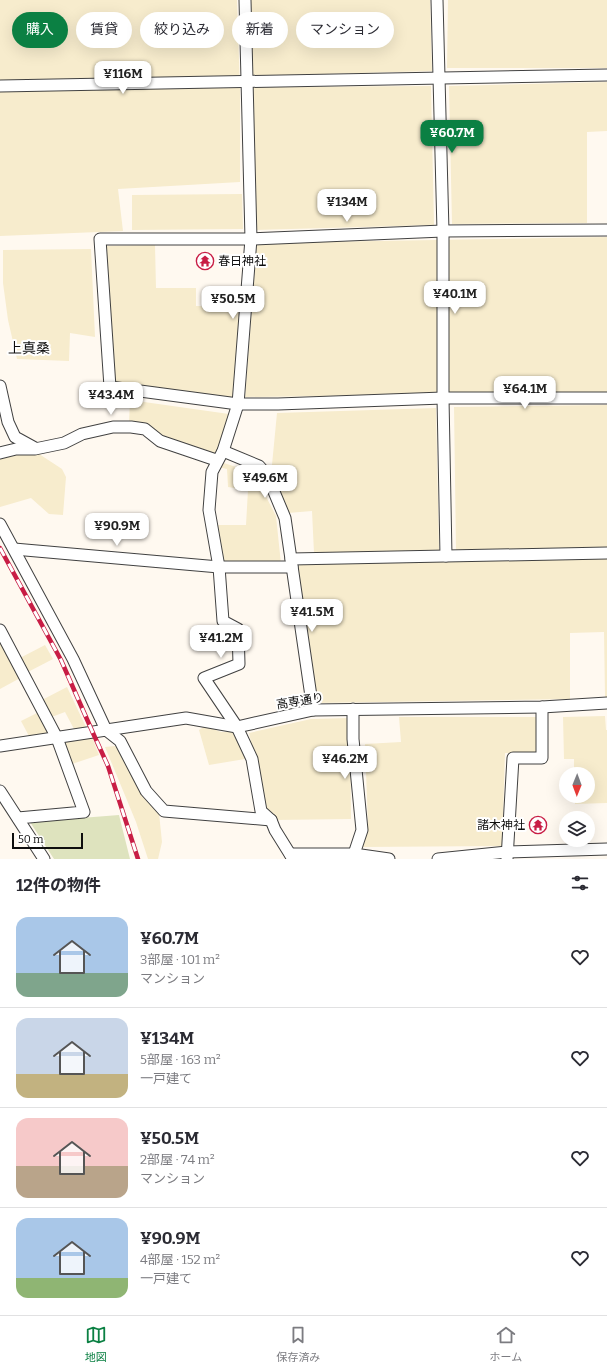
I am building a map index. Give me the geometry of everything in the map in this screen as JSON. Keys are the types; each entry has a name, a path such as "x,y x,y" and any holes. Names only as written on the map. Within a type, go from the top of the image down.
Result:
{"street":[{"path":"245,0 251,238 238,404 223,451 216,460 212,472 209,510 219,567 223,621 238,628 239,664 204,678 237,727 252,759 261,812 271,820 275,830 292,856 354,854 389,859"},
{"path":"437,0 443,231 443,398 446,556"},
{"path":"0,86 607,75"},
{"path":"607,230 443,231 251,238 100,239 110,387 238,404 443,398 607,398"},
{"path":"0,386 8,422 15,437 35,449"},
{"path":"0,453 35,449 64,443 82,434 113,427 131,427 145,429 160,441 216,460"},
{"path":"223,451 259,466 267,474 285,518 313,710"},
{"path":"0,524 73,659 106,730 120,741 146,791 164,811 271,820"},
{"path":"14,550 219,567 446,556 607,553"},
{"path":"0,630 57,738 84,812 18,818"},
{"name":"高専通り","path":"0,746 186,718 237,727 313,710 542,707 607,703"},
{"path":"507,855 513,758 542,758 542,707"},
{"path":"353,709 353,739 362,830 354,854"},
{"path":"0,791 44,859"},
{"path":"438,859 607,849"}],"shaded area":[{"path":"0,0 237,0 237,12 232,12 232,48 239,48 240,182 118,189 123,231 0,236"},
{"path":"251,0 430,0 432,71 251,76 251,48 288,48 288,12 251,12"},
{"path":"448,0 607,0 607,68 447,68"},
{"path":"607,82 607,131 587,132 587,223 452,224 449,86"},
{"path":"431,86 434,225 255,230 252,87"},
{"path":"242,194 243,229 132,230 132,195"},
{"path":"607,237 607,392 245,397 257,243"},
{"path":"155,245 156,288 196,288 196,306 241,307 235,397 232,399 115,385 105,246"},
{"path":"91,249 95,337 70,333 69,361 17,359 8,320 3,283 3,250"},
{"path":"130,400 229,414 216,453 212,455 168,439 148,425 129,424"},
{"path":"607,405 607,549 456,551 454,407"},
{"path":"436,408 439,550 314,553 312,511 288,513 271,475 277,413"},
{"path":"36,452 62,469 66,477 63,515 49,514 31,498 0,507 0,456"},
{"path":"221,462 254,473 276,516 281,564 223,563 218,525 246,525 248,490 228,487 227,469 218,467"},
{"path":"607,558 607,697 605,697 604,632 570,633 570,699 315,703 294,569 305,562"},
{"path":"4,642 22,677 0,689 0,644"},
{"path":"45,645 53,659 26,673 18,659"},
{"path":"67,687 86,727 74,729 65,712 49,718 40,701"},
{"path":"39,712 49,734 30,738 21,721"},
{"path":"605,716 607,730 607,803 575,804 595,803 595,767 574,767 574,759 564,759 563,717"},
{"path":"399,717 536,717 536,753 505,753 502,846 361,847 368,826 365,744 401,742"},
{"path":"350,718 351,819 274,820 266,808 249,733 311,719"},
{"path":"205,726 221,732 235,732 245,759 209,765 199,730"},
{"path":"92,737 99,755 72,764 62,743"},
{"path":"115,746 124,755 159,813 162,842 158,859 148,859 136,822 105,747"}],"green space":[{"path":"119,815 130,859 54,859 30,822"}],"railway":[{"path":"0,548 61,660 108,766 138,859"}],"place":[{"name":"春日神社","path":"205,261"},
{"name":"諸木神社","path":"538,825"}],"district":[{"name":"上真桑","path":"29,348"}]}
